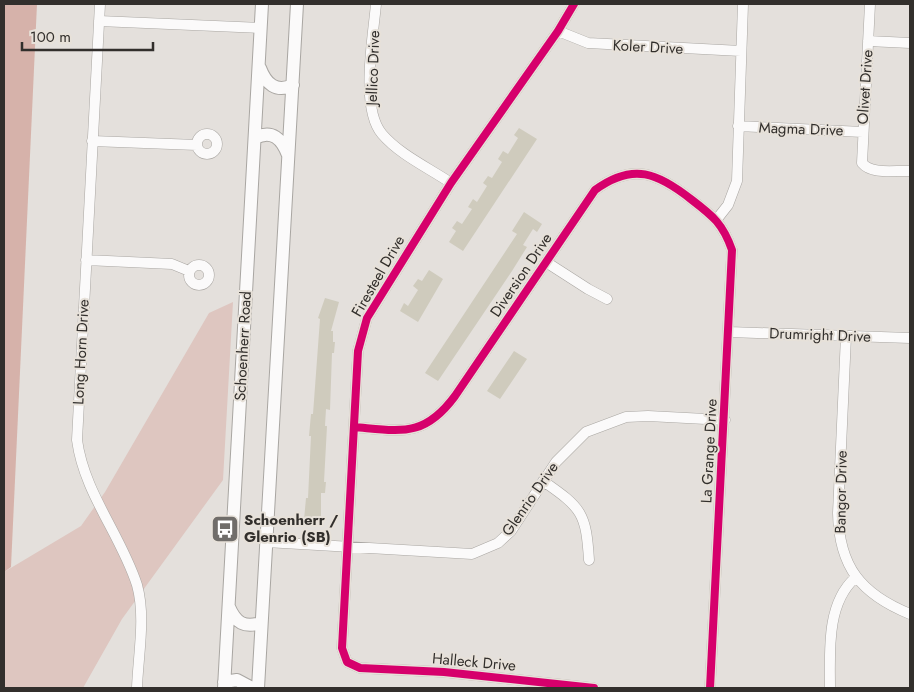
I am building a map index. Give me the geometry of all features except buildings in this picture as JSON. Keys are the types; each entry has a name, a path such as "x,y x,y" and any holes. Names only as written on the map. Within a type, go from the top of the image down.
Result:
{"main road":[{"name":"Schoenherr Road","path":"224,685 262,4"},
{"path":"258,688 297,4"},
{"path":"259,66 263,76 271,86 282,89 292,85"},
{"path":"255,138 265,134 277,137 288,155"},
{"path":"228,605 233,616 242,624 246,626 262,623"},
{"path":"224,685 237,680 252,688"}],"street":[{"name":"Long Horn Drive","path":"100,4 77,440 86,474 137,586 141,610 137,688"},
{"name":"Jellico Drive","path":"376,4 369,93 373,120 383,135 389,140 451,183"},
{"name":"Firesteel Drive","path":"352,666 344,658 342,648 358,351 367,318 451,183 558,30 574,4"},
{"path":"717,219 734,193 737,181 743,4"},
{"name":"Olivet Drive","path":"870,4 862,163 867,169 910,171"},
{"path":"99,21 261,28"},
{"name":"Koler Drive","path":"558,30 588,43 741,51"},
{"path":"868,41 910,43"},
{"name":"Magma Drive","path":"738,126 863,132"},
{"path":"92,141 197,145"},
{"name":"Diversion Drive","path":"354,427 406,430 434,420 456,396 595,190 607,181 624,175 643,173 670,183 717,219"},
{"name":"La Grange Drive","path":"710,688 725,420 732,250 727,235 717,219"},
{"path":"86,260 172,264 189,270"},
{"path":"546,262 607,299"},
{"name":"Drumright Drive","path":"729,332 910,338"},
{"name":"Bangor Drive","path":"846,336 838,527 840,542 855,578 882,600 910,614"},
{"name":"Glenrio Drive","path":"266,542 472,554 488,549 511,531 543,482 575,441 586,432 608,422 626,417 648,416 725,420"},
{"path":"543,482 562,494 579,510 587,529 590,560"},
{"path":"830,688 835,610 843,590 855,578"},
{"name":"Halleck Drive","path":"352,666 369,669 444,672 594,688"}],"shaded area":[{"path":"4,4 37,4 11,567 4,572"},
{"path":"233,302 223,480 122,619 83,688 4,688 4,572 81,526 105,492 209,313"}],"cycle path":[{"path":"574,4 558,31 451,183 367,318 358,351 342,648 347,662 360,668 444,672 594,688"},
{"path":"354,427 385,430 410,429 433,419 444,410 595,190 621,176 645,174 668,183 680,191 716,221 725,233 732,250 710,688"}],"place":[{"name":"Schoenherr / Glenrio (SB)","path":"225,529"}]}
